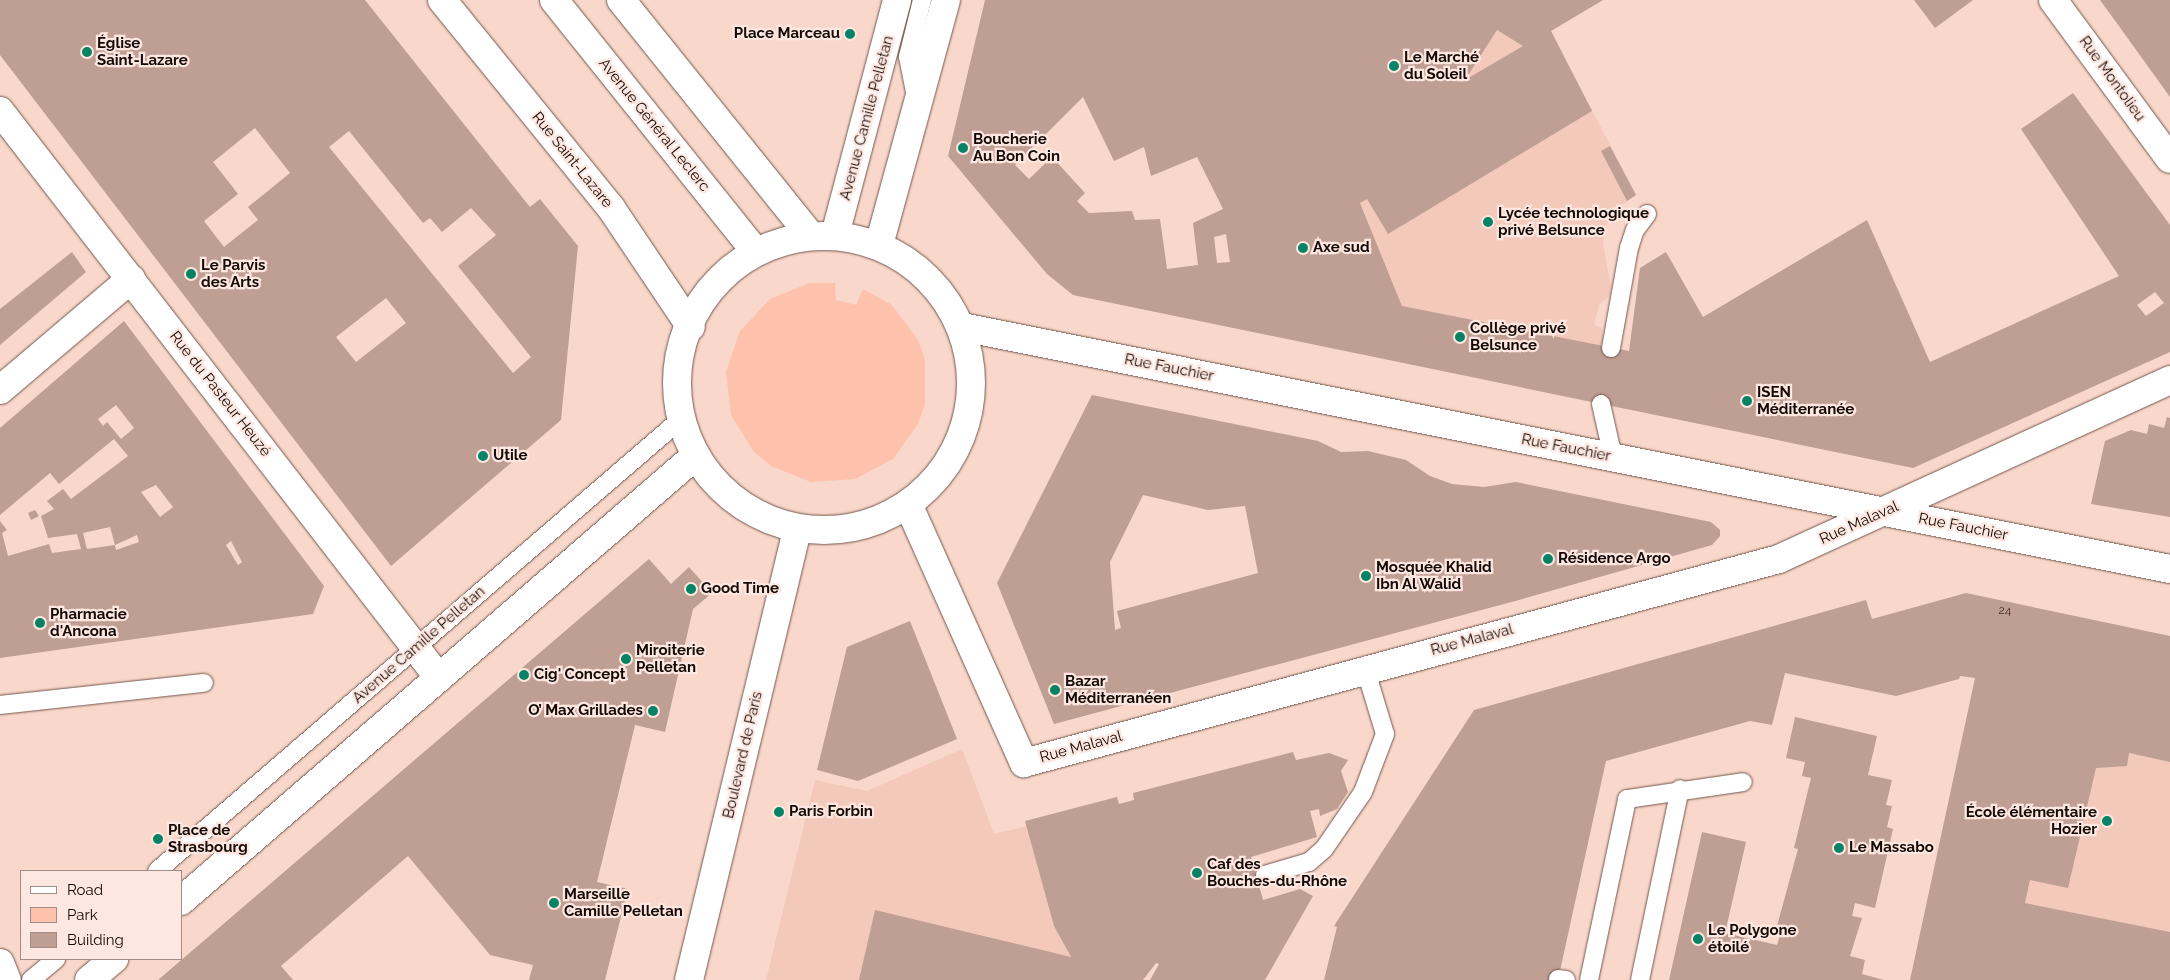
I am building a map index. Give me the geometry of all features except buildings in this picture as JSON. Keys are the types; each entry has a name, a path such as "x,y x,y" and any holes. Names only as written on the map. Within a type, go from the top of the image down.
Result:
{"street":[{"name":"Rue Saint-Lazare","path":"442,0 611,208 691,328"},
{"name":"Avenue Général Leclerc","path":"554,0 754,250"},
{"path":"621,0 823,235"},
{"name":"Avenue Camille Pelletan","path":"823,235 897,0"},
{"name":"Avenue Camille Pelletan","path":"879,245 916,100 946,0"},
{"name":"Rue Montolieu","path":"2053,0 2170,159"},
{"name":"Rue du Pasteur Heuzé","path":"0,111 439,678"},
{"path":"823,235 879,245 915,266 944,295 962,327 973,381 966,429 943,473 908,504 873,523 835,531 797,529 766,520 738,504 714,482 696,456 682,420 677,395 679,360 696,309 720,277 754,250 823,235"},
{"path":"0,390 130,279"},
{"name":"Rue Fauchier","path":"962,327 2170,569"},
{"name":"Rue Malaval","path":"908,504 1024,763 1365,668 1779,559 2170,380"},
{"path":"182,899 696,456"},
{"name":"Boulevard de Paris","path":"689,980 797,529"},
{"path":"89,980 113,960"},
{"path":"0,963 7,980"}],"lane":[{"name":"Avenue Camille Pelletan","path":"916,100 908,56 922,0"},
{"path":"1611,348 1629,248 1635,230 1647,214"},
{"path":"1601,404 1613,457"},
{"name":"Avenue Camille Pelletan","path":"158,870 682,420"},
{"path":"1265,875 1309,862 1324,849 1363,792 1385,734 1365,668"},
{"path":"0,705 204,683"},
{"path":"1589,980 1627,799 1680,789 1744,782"},
{"path":"1640,980 1680,789"},
{"path":"31,980 55,960"}],"shaded area":[{"name":"Lycée technologique privé Belsunce","path":"1267,0 1603,0 1551,31 1636,195 1621,206 1605,226 1603,243 1611,288 1610,295 1599,305 1594,325 1601,327 1605,347 1629,354 1618,408 1421,366 1402,306 1340,153"},
{"name":"École élémentaire Hozier","path":"2063,739 2170,762 2170,980 2007,980"},
{"path":"962,749 994,834 1027,826 1054,926 1071,957 1099,980 766,980 815,780 867,791"}],"green space":[{"path":"810,283 835,283 836,300 856,305 863,289 892,305 918,340 925,360 925,404 918,424 893,459 855,479 811,482 771,466 754,452 731,415 726,372 740,331 770,299"}],"place":[{"name":"Place Marceau","path":"850,34"},
{"name":"Église Saint-Lazare","path":"87,52"},
{"name":"Le Marché du Soleil","path":"1394,66"},
{"name":"Boucherie Au Bon Coin","path":"963,148"},
{"name":"Lycée technologique privé Belsunce","path":"1488,222"},
{"name":"Axe sud","path":"1303,248"},
{"name":"Le Parvis des Arts","path":"191,274"},
{"name":"Collège privé Belsunce","path":"1460,337"},
{"name":"ISEN Méditerranée","path":"1747,401"},
{"name":"Utile","path":"483,456"},
{"name":"Résidence Argo","path":"1548,559"},
{"name":"Mosquée Khalid Ibn Al Walid","path":"1366,576"},
{"name":"Good Time","path":"691,589"},
{"name":"Pharmacie d'Ancona","path":"40,623"},
{"name":"Miroiterie Pelletan","path":"626,659"},
{"name":"Cig' Concept","path":"524,675"},
{"name":"Bazar Méditerranéen","path":"1055,690"},
{"name":"O’ Max Grillades","path":"653,711"},
{"name":"Paris Forbin","path":"779,812"},
{"name":"École élémentaire Hozier","path":"2107,821"},
{"name":"Place de Strasbourg","path":"158,839"},
{"name":"Le Massabo","path":"1839,848"},
{"name":"Caf des Bouches-du-Rhône","path":"1197,873"},
{"name":"Marseille Camille Pelletan","path":"554,903"},
{"name":"Le Polygone étoilé","path":"1698,939"}]}
